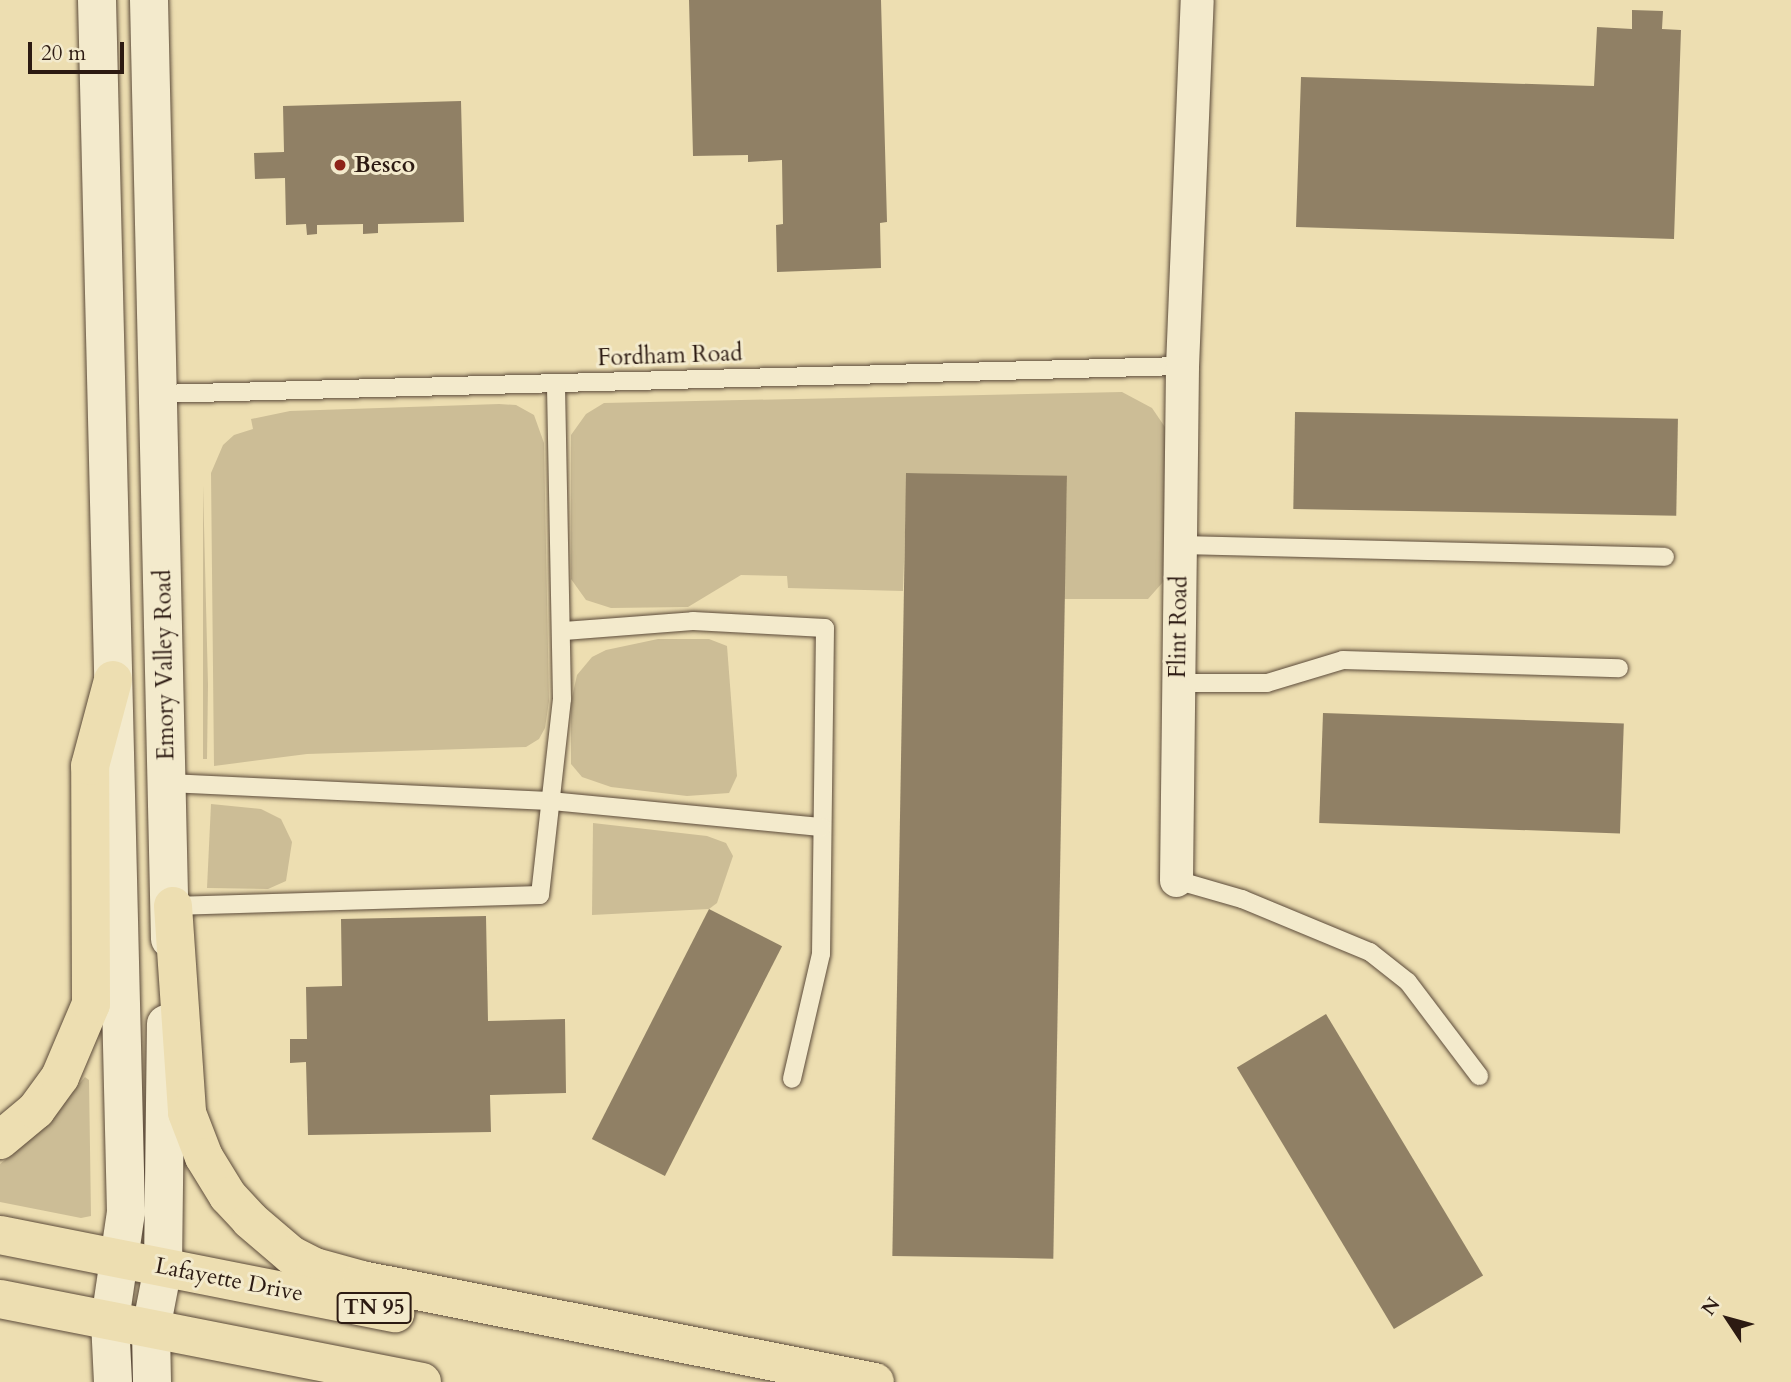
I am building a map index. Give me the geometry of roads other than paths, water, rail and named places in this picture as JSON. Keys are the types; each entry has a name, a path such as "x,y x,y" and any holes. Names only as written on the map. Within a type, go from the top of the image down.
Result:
{"main road":[{"path":"97,0 126,1212 110,1321 113,1382"},
{"name":"Emory Valley Road","path":"149,0 167,783 173,906 166,1001 163,1267 151,1329 152,1382"},
{"path":"0,1140 36,1110 60,1077 91,1004 90,766 113,680"},
{"path":"173,906 187,1114 204,1157 228,1196 291,1255 315,1267 362,1280 875,1382"},
{"name":"Lafayette Drive","path":"0,1234 747,1382"},
{"path":"0,1299 422,1382"}],"street":[{"name":"Flint Road","path":"1176,880 1182,366 1197,0"}],"lane":[{"name":"Fordham Road","path":"159,394 1182,366"},
{"path":"173,906 540,895 551,801 564,631 556,384"},
{"path":"1180,545 1665,557"},
{"path":"564,631 693,621 825,628 821,954 792,1079"},
{"path":"1178,683 1267,684 1343,660 1619,668"},
{"path":"167,783 551,801 822,827"},
{"name":"Flint Road","path":"1176,880 1267,909 1370,952 1408,982 1479,1076"}],"place":[{"name":"Besco","path":"340,165"}]}
